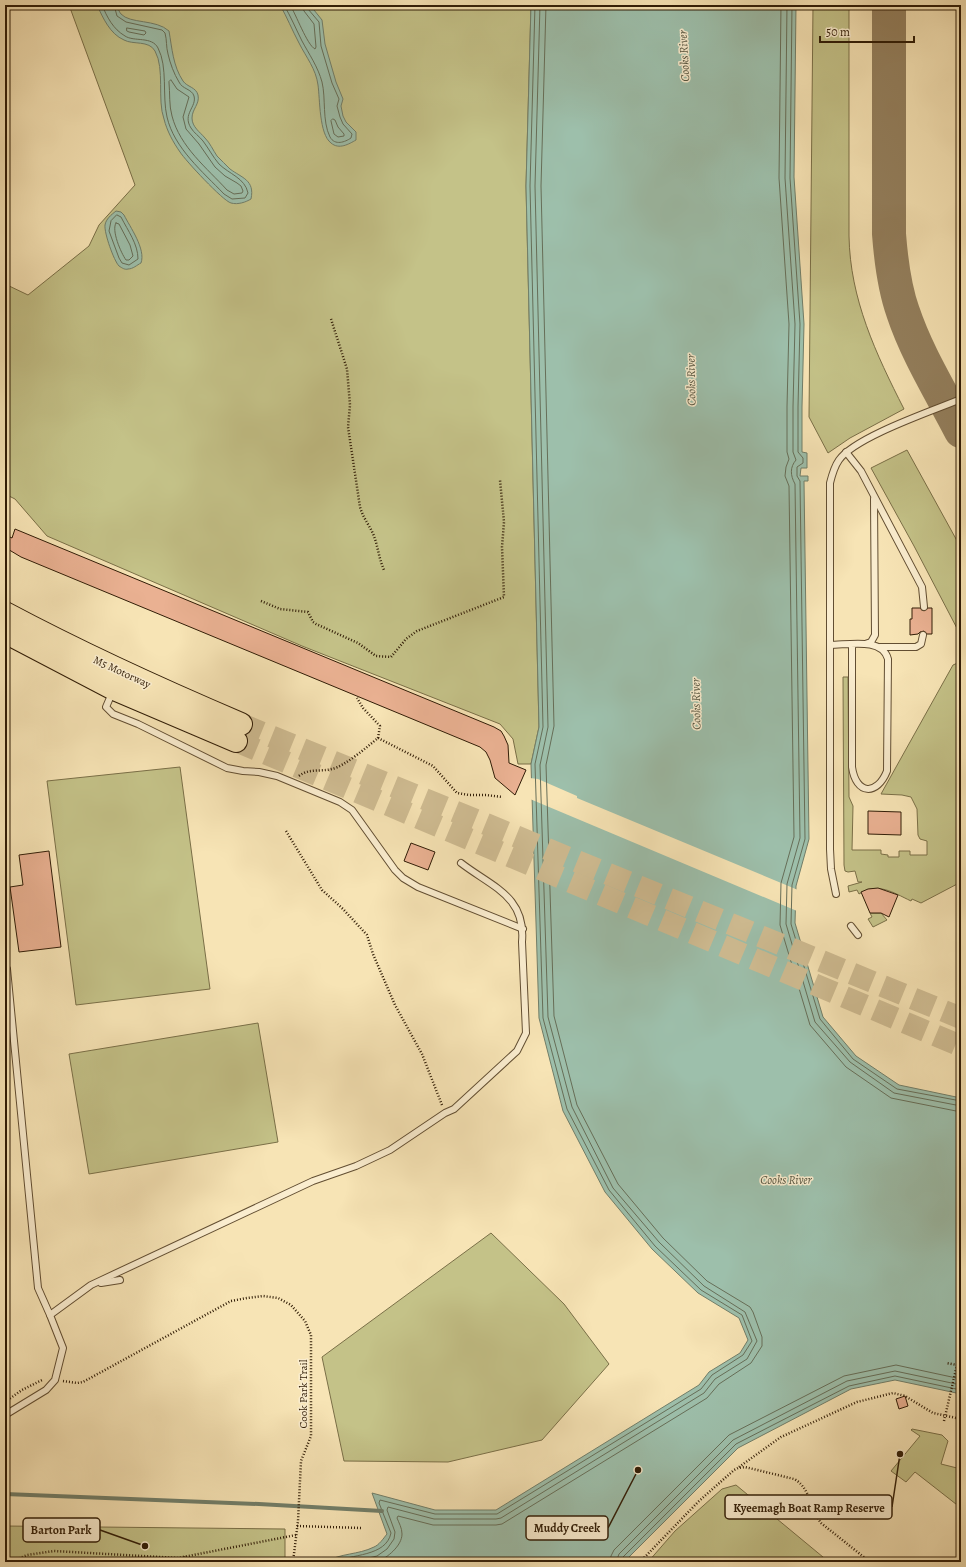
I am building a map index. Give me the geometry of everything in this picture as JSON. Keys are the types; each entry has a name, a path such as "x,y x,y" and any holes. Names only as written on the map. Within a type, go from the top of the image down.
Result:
{"highway":[{"name":"M5 Motorway","path":"5,613 78,652 131,688"},
{"name":"M5 Motorway","path":"5,632 131,688 239,733"}],"lane":[{"path":"836,894 831,869 830,849 830,483 834,469 839,460 853,446 961,399"},
{"path":"846,452 861,471 922,587 924,607"},
{"path":"863,644 871,642 875,635 875,504 873,493"},
{"path":"830,645 863,644 880,647 916,647 921,644 923,635"},
{"path":"852,644 852,767 855,781 863,788 878,786 883,781 887,771 888,666 886,654 880,647"},
{"path":"131,688 106,708 113,714 138,724 227,768 259,772 294,783 340,802 352,810 386,858 403,878 418,887 523,929"},
{"path":"50,1315 91,1285 313,1181 356,1166 390,1150 445,1113 454,1109 517,1051 526,1033 522,942 523,929 519,915 510,900 500,890 461,863"},
{"path":"852,926 858,935"},
{"path":"5,1415 46,1390 55,1380 62,1348 38,1288 7,970"},
{"path":"91,1285 120,1280"}],"path":[{"path":"331,319 347,369 350,405 348,427 360,507 374,536 378,556 384,570"},
{"path":"261,601 280,609 308,612 313,622 316,624 350,639 376,656 391,657 406,639 417,631 504,597 502,547 504,522 500,480"},
{"path":"294,783 298,776 302,773 314,770 332,769 352,759 378,738 380,726 363,708 357,698"},
{"path":"378,738 433,766 457,793 502,797"},
{"path":"286,831 322,890 343,909 367,935 373,954 395,1005 422,1054 445,1113"},
{"name":"Cook Park Trail","path":"55,1380 77,1383 83,1382 231,1301 263,1296 278,1298 292,1306 306,1321 311,1335 311,1436 301,1461 298,1520 293,1562"},
{"path":"944,1421 957,1365 946,1363"},
{"path":"5,1402 22,1390 45,1378 55,1380"},
{"path":"640,1562 698,1502 738,1468 780,1437 856,1402 892,1393 905,1396 933,1413 961,1419"},
{"path":"738,1468 745,1467 800,1481 817,1518 821,1523 870,1562"},
{"path":"297,1526 361,1528"},
{"path":"11,1562 27,1555 54,1551 178,1558 296,1535"},
{"path":"184,1557 192,1562"}],"shaded area":[{"path":"69,5 531,5 526,186 539,727 531,764 518,764 513,739 500,724 302,646 47,536 15,499 5,494 5,284 28,295 89,246 99,225 135,185"},
{"path":"813,5 849,5 849,236 854,282 866,326 904,409 850,438 828,453 809,417"},
{"path":"907,450 961,548 961,636 871,468"},
{"path":"960,662 961,882 921,903 912,899 911,901 891,892 879,889 866,890 859,894 857,890 849,892 848,886 862,882 858,882 855,871 845,871 844,865 843,677 848,677 849,797 853,806 852,850 881,850 881,854 888,855 888,857 899,857 899,851 910,851 910,855 927,855 927,841 920,839 918,835 917,809 911,797 881,794 953,665"},
{"path":"180,767 210,989 76,1005 47,781"},
{"path":"870,913 881,913 887,920 873,927 868,919 872,917"},
{"path":"258,1023 278,1142 89,1174 69,1054"},
{"path":"491,1233 564,1304 609,1364 542,1440 448,1462 344,1461 322,1357"},
{"path":"911,1430 942,1435 948,1441 941,1464 961,1469 961,1508 915,1472 906,1482 891,1471 920,1436"},
{"path":"736,1485 829,1562 648,1562 675,1531 722,1489"},
{"path":"5,1526 285,1529 285,1562 5,1562"}],"water":[{"path":"97,5 117,5 120,13 125,17 164,27 169,31 173,57 177,69 183,81 195,90 198,95 198,101 192,115 193,124 217,156 230,169 246,180 251,188 251,199 236,204 227,201 204,180 183,156 170,136 164,119 161,103 160,67 155,51 149,45 128,41 115,34 111,30"},
{"path":"280,5 310,5 322,20 325,44 336,82 343,99 341,106 343,116 346,122 356,132 356,140 344,146 337,146 331,143 327,138 322,124 317,79"},
{"name":"Cooks River","path":"531,5 796,5 794,177 804,324 802,452 807,453 807,468 801,468 800,476 808,476 808,481 804,481 809,839 796,886 795,923 823,1017 856,1056 899,1085 961,1098 961,1394 895,1380 851,1389 738,1448 624,1562 326,1562 337,1557 368,1550 379,1543 387,1534 372,1493 435,1510 496,1510 699,1385 709,1372 740,1353 748,1340 739,1318 698,1293 652,1249 605,1192 563,1111 539,1018 531,764 539,727 526,186"},
{"path":"116,211 121,212 124,215 137,238 141,251 141,263 130,269 124,269 119,266 112,253 106,234 105,225 109,217"}],"pier":[{"path":"530,778 538,779 577,796 577,798 798,890 797,911 530,799"}],"building":[{"path":"15,529 494,727 501,731 508,745 509,763 526,770 515,795 495,778 490,760 486,752 480,747 21,557 6,548"},
{"path":"912,608 920,608 924,611 928,608 932,608 932,634 927,634 924,631 918,634 910,635"},
{"path":"868,811 901,812 901,835 868,834"},
{"path":"411,843 435,852 428,870 404,861"},
{"path":"49,851 61,947 19,952 10,887 23,885 19,855"},
{"path":"878,888 898,895 889,917 881,913 870,913 861,892 868,889"},
{"path":"905,1396 908,1406 899,1409 896,1399"}],"waterway":[{"path":"5,1494 259,1504 382,1511"}],"taxiway":[{"path":"889,5 889,234 893,273 900,303 915,343 961,431"}],"tunnel":[{"path":"241,724 961,1018"},
{"path":"236,741 961,1046"}],"place":[{"name":"Kyeemagh Boat Ramp Reserve","path":"900,1454"},
{"name":"Muddy Creek","path":"638,1470"},
{"name":"Barton Park","path":"145,1546"}]}
